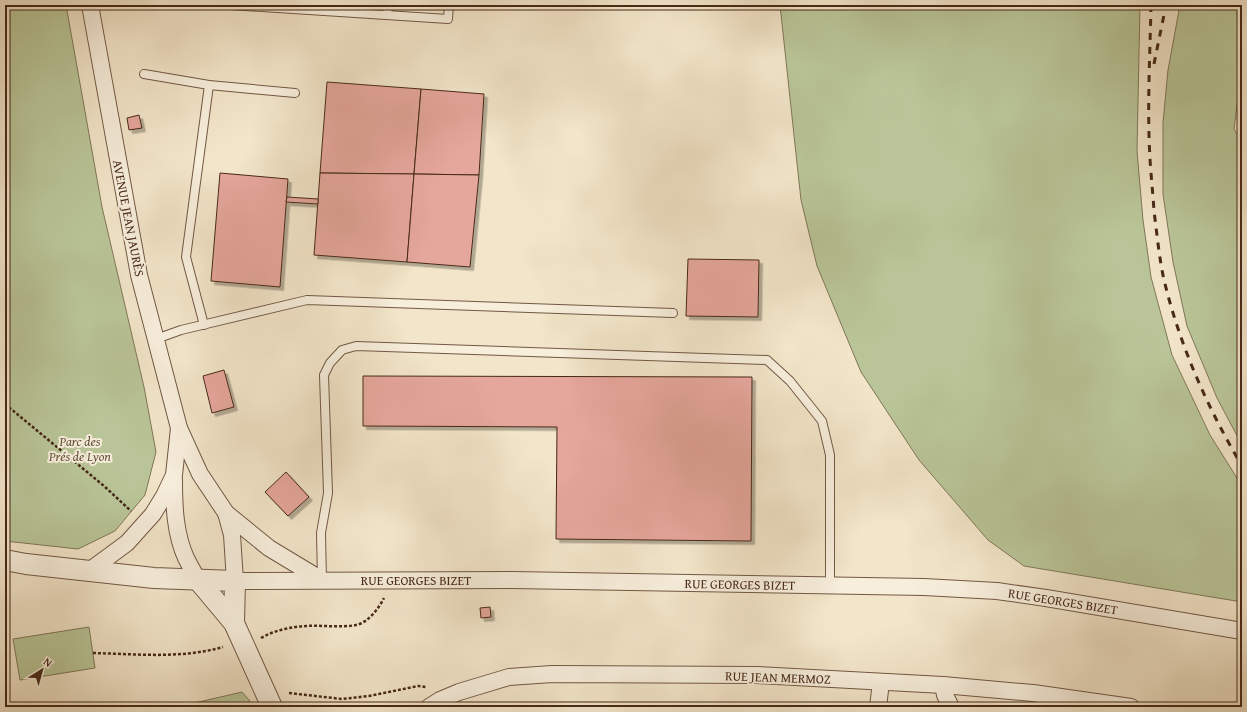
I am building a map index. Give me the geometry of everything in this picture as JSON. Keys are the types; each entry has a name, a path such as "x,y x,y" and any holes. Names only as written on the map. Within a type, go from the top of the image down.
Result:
{"street":[{"name":"AVENUE JEAN JAURÈS","path":"90,5 139,275 179,428 200,474 226,513 269,548 322,580"},
{"name":"AVENUE JEAN JAURÈS","path":"179,428 174,475 174,508 186,558 198,580 234,623 278,701"},
{"name":"AVENUE JEAN JAURÈS","path":"90,571 127,543 153,514 174,475"},
{"name":"AVENUE JEAN JAURÈS","path":"226,513 232,535 235,581 234,623"},
{"path":"5,560 154,578 235,581"},
{"name":"RUE GEORGES BIZET","path":"235,581 512,580 924,587 997,591 1242,631"},
{"name":"RUE JEAN MERMOZ","path":"429,707 440,700 459,692 509,678 552,674 757,675 943,685 1033,693 1132,707"},
{"path":"878,707 881,682"},
{"path":"943,685 945,696 951,707"}],"lane":[{"path":"230,5 448,19 449,5"},
{"path":"387,15 388,5"},
{"path":"144,74 209,85 295,93"},
{"path":"204,325 186,257 209,85"},
{"path":"156,339 204,325 307,300 673,313"},
{"path":"322,580 321,532 328,493 324,375 330,363 342,350 356,346 767,360 790,381 822,421 830,455 830,585"}],"path":[{"path":"5,404 104,486 144,524"},
{"path":"256,641 267,634 285,629 306,626 357,625 370,617 380,606 385,597"},
{"path":"93,653 166,655 224,647"},
{"path":"278,701 288,693 342,699 369,696 418,686 426,687"}],"green space":[{"name":"Parc des Prés de Lyon","path":"5,5 66,5 102,207 144,387 156,452 145,495 115,531 78,549 5,541"},
{"path":"780,5 1140,5 1137,151 1143,220 1151,277 1172,355 1210,435 1242,486 1242,602 1024,566 988,540 919,460 861,372 817,266 801,200"},
{"path":"1180,5 1239,5 1237,13 1242,38 1242,67 1234,129 1242,142 1242,445 1217,398 1187,326 1173,262 1163,194 1163,123 1168,70"},
{"path":"89,627 95,668 20,680 13,639"},
{"path":"242,692 250,701 240,707 177,707"}],"building":[{"path":"327,82 421,89 414,174 320,173"},
{"path":"421,89 484,94 479,175 414,174"},
{"path":"139,115 142,128 129,130 127,118"},
{"path":"220,173 288,179 280,287 211,281"},
{"path":"320,173 414,174 407,262 314,255"},
{"path":"414,174 479,175 470,267 407,262"},
{"path":"287,197 318,199 318,204 286,202"},
{"path":"688,259 759,260 758,317 686,316"},
{"path":"224,370 234,407 212,413 203,376"},
{"path":"363,376 752,377 751,541 556,539 557,427 363,426"},
{"path":"286,472 309,497 288,516 265,492"},
{"path":"490,607 491,617 481,618 480,608"}],"railway":[{"path":"1151,5 1149,82 1150,165 1162,271 1186,352 1206,399 1242,466"},
{"path":"1154,64 1166,5"}]}
